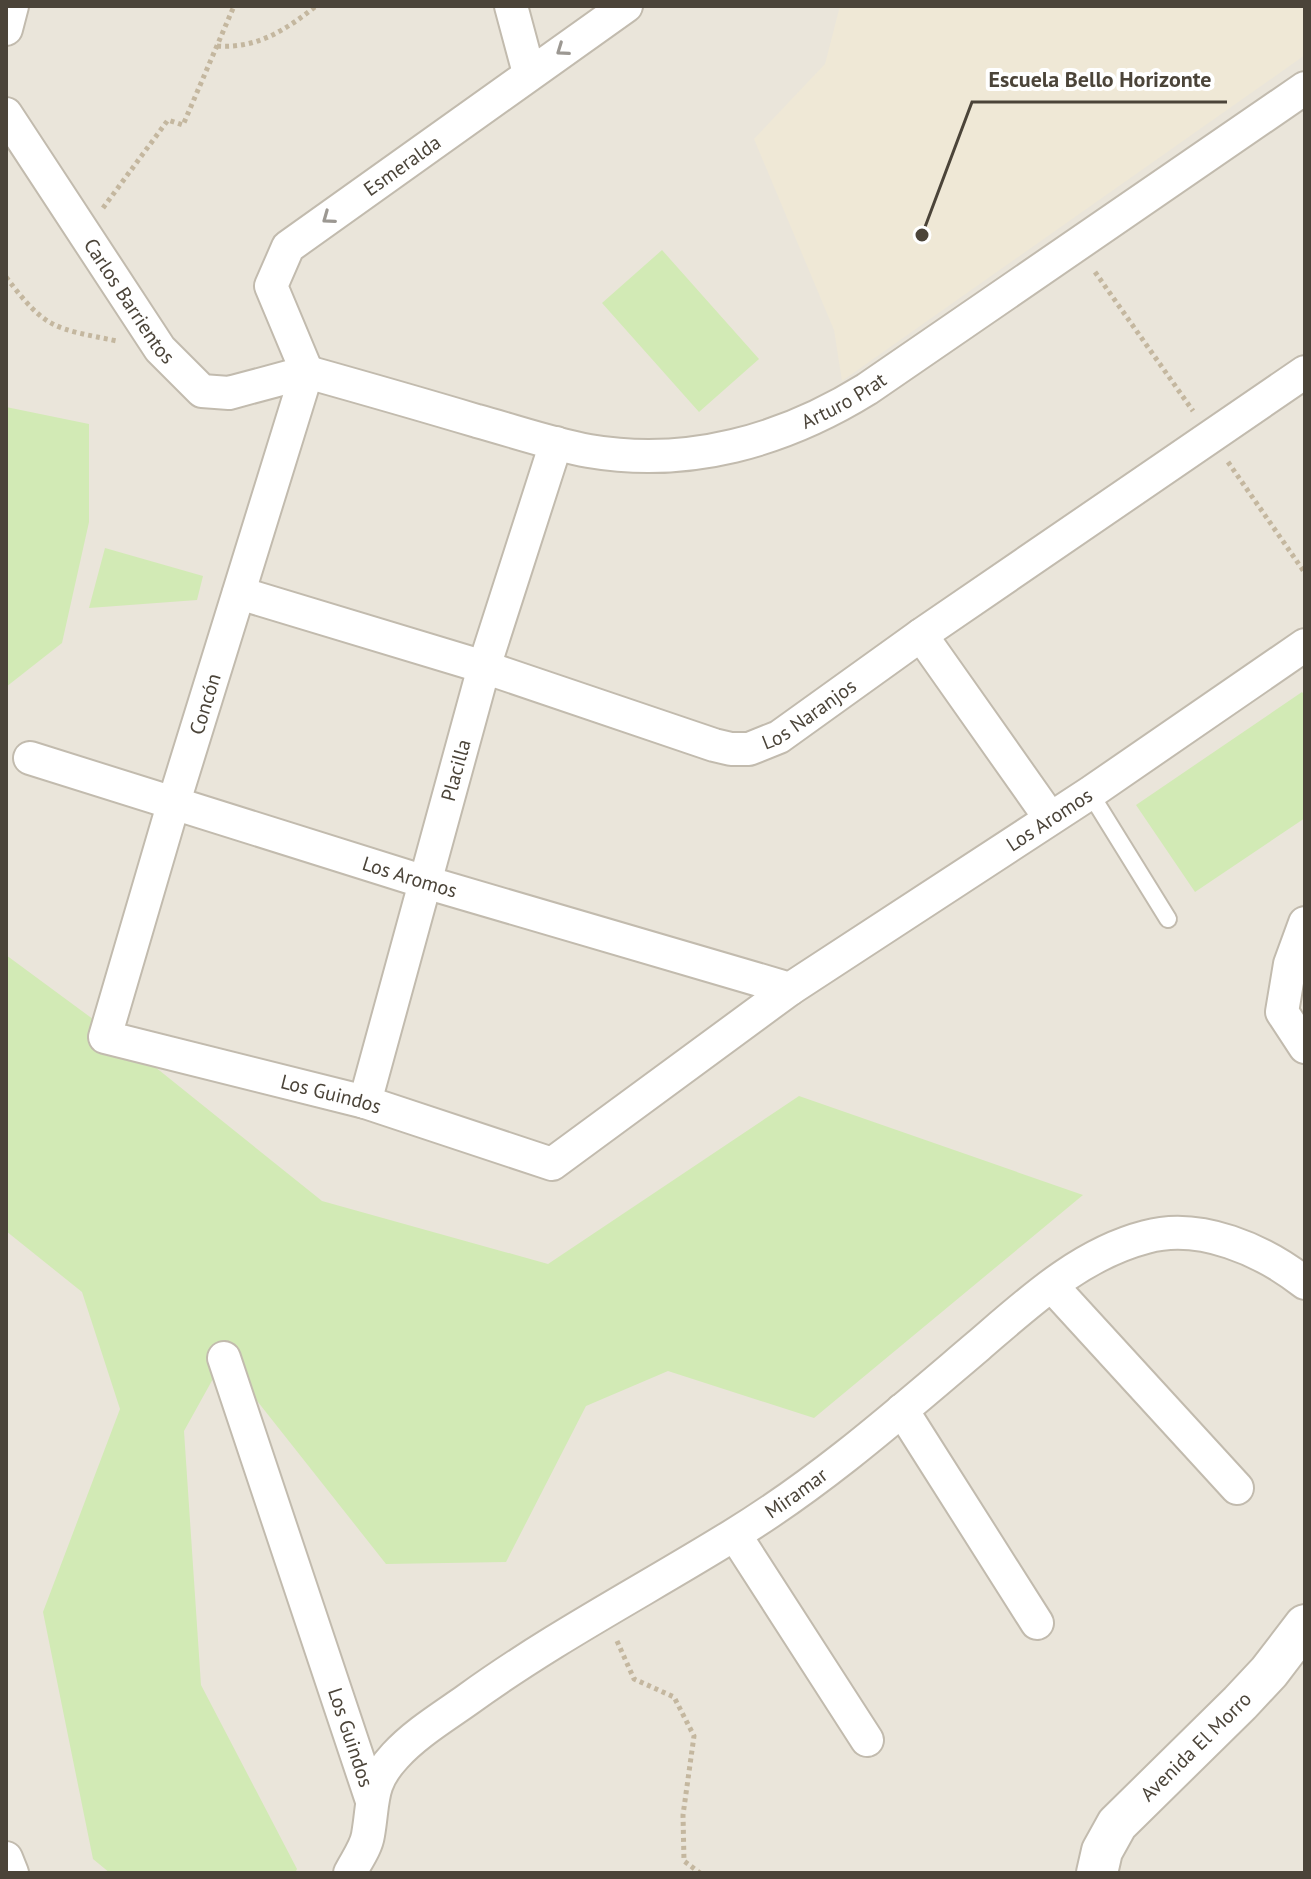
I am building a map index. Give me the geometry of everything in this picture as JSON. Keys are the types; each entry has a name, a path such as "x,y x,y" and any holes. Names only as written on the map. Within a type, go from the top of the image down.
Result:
{"street":[{"path":"6,29 12,6"},
{"path":"511,6 529,73"},
{"name":"Esmeralda","path":"307,372 271,286 288,247 626,6"},
{"name":"Arturo Prat","path":"307,372 556,443 620,455 691,454 764,439 800,426 867,389 1305,88"},
{"name":"Carlos Barrientos","path":"6,114 160,349 202,391 229,393 307,372"},
{"name":"Concón","path":"105,1037 307,372"},
{"name":"Los Naranjos","path":"239,593 484,667 714,745 749,749 779,737 921,635 1305,372"},
{"name":"Placilla","path":"365,1102 484,667 556,443"},
{"path":"921,635 1050,818"},
{"name":"Los Aromos","path":"552,1164 790,989 1090,793 1305,645"},
{"name":"Los Aromos","path":"30,758 425,882 790,989"},
{"path":"1305,923 1290,964 1282,1012 1305,1047"},
{"name":"Los Guindos","path":"105,1037 365,1102 552,1164"},
{"name":"Miramar","path":"350,1873 368,1838 371,1798 384,1769 403,1747 478,1692 603,1611 735,1535 818,1478 1052,1286 1098,1256 1149,1236 1201,1236 1244,1247 1286,1268 1305,1283"},
{"path":"1052,1286 1237,1488"},
{"name":"Los Guindos","path":"224,1358 371,1798"},
{"path":"902,1410 1037,1623"},
{"path":"735,1535 867,1740"},
{"name":"Avenida El Morro","path":"1097,1873 1102,1851 1117,1824 1240,1703 1269,1672 1305,1625"},
{"path":"368,1838 376,1873"},
{"path":"6,1858 12,1873"}],"lane":[{"path":"1090,793 1168,919"}],"path":[{"path":"83,235 168,120 183,125 234,6"},
{"path":"217,46 238,46 265,39 316,6"},
{"path":"1076,245 1305,573"},
{"path":"6,277 31,310 58,329 160,349"},
{"path":"603,1611 634,1679 674,1697 694,1736 683,1815 684,1861 700,1873"}],"shaded area":[{"path":"6,6 1305,6 1305,1873 6,1873"},
{"path":"840,6 1305,6 1305,55 842,381 834,330 754,139 825,64"}],"green space":[{"path":"662,250 759,359 699,412 602,303"},
{"path":"6,407 89,424 89,522 62,643 6,687"},
{"path":"105,548 203,576 197,600 89,608"},
{"path":"1302,692 1305,696 1305,818 1195,892 1136,805"},
{"path":"6,955 124,1042 322,1201 548,1264 799,1096 1083,1195 814,1418 668,1371 586,1406 506,1562 386,1564 224,1359 184,1431 201,1685 297,1869 295,1873 110,1873 93,1859 43,1612 120,1409 82,1292 6,1231"}],"place":[{"name":"Escuela Bello Horizonte","path":"922,235"}]}
